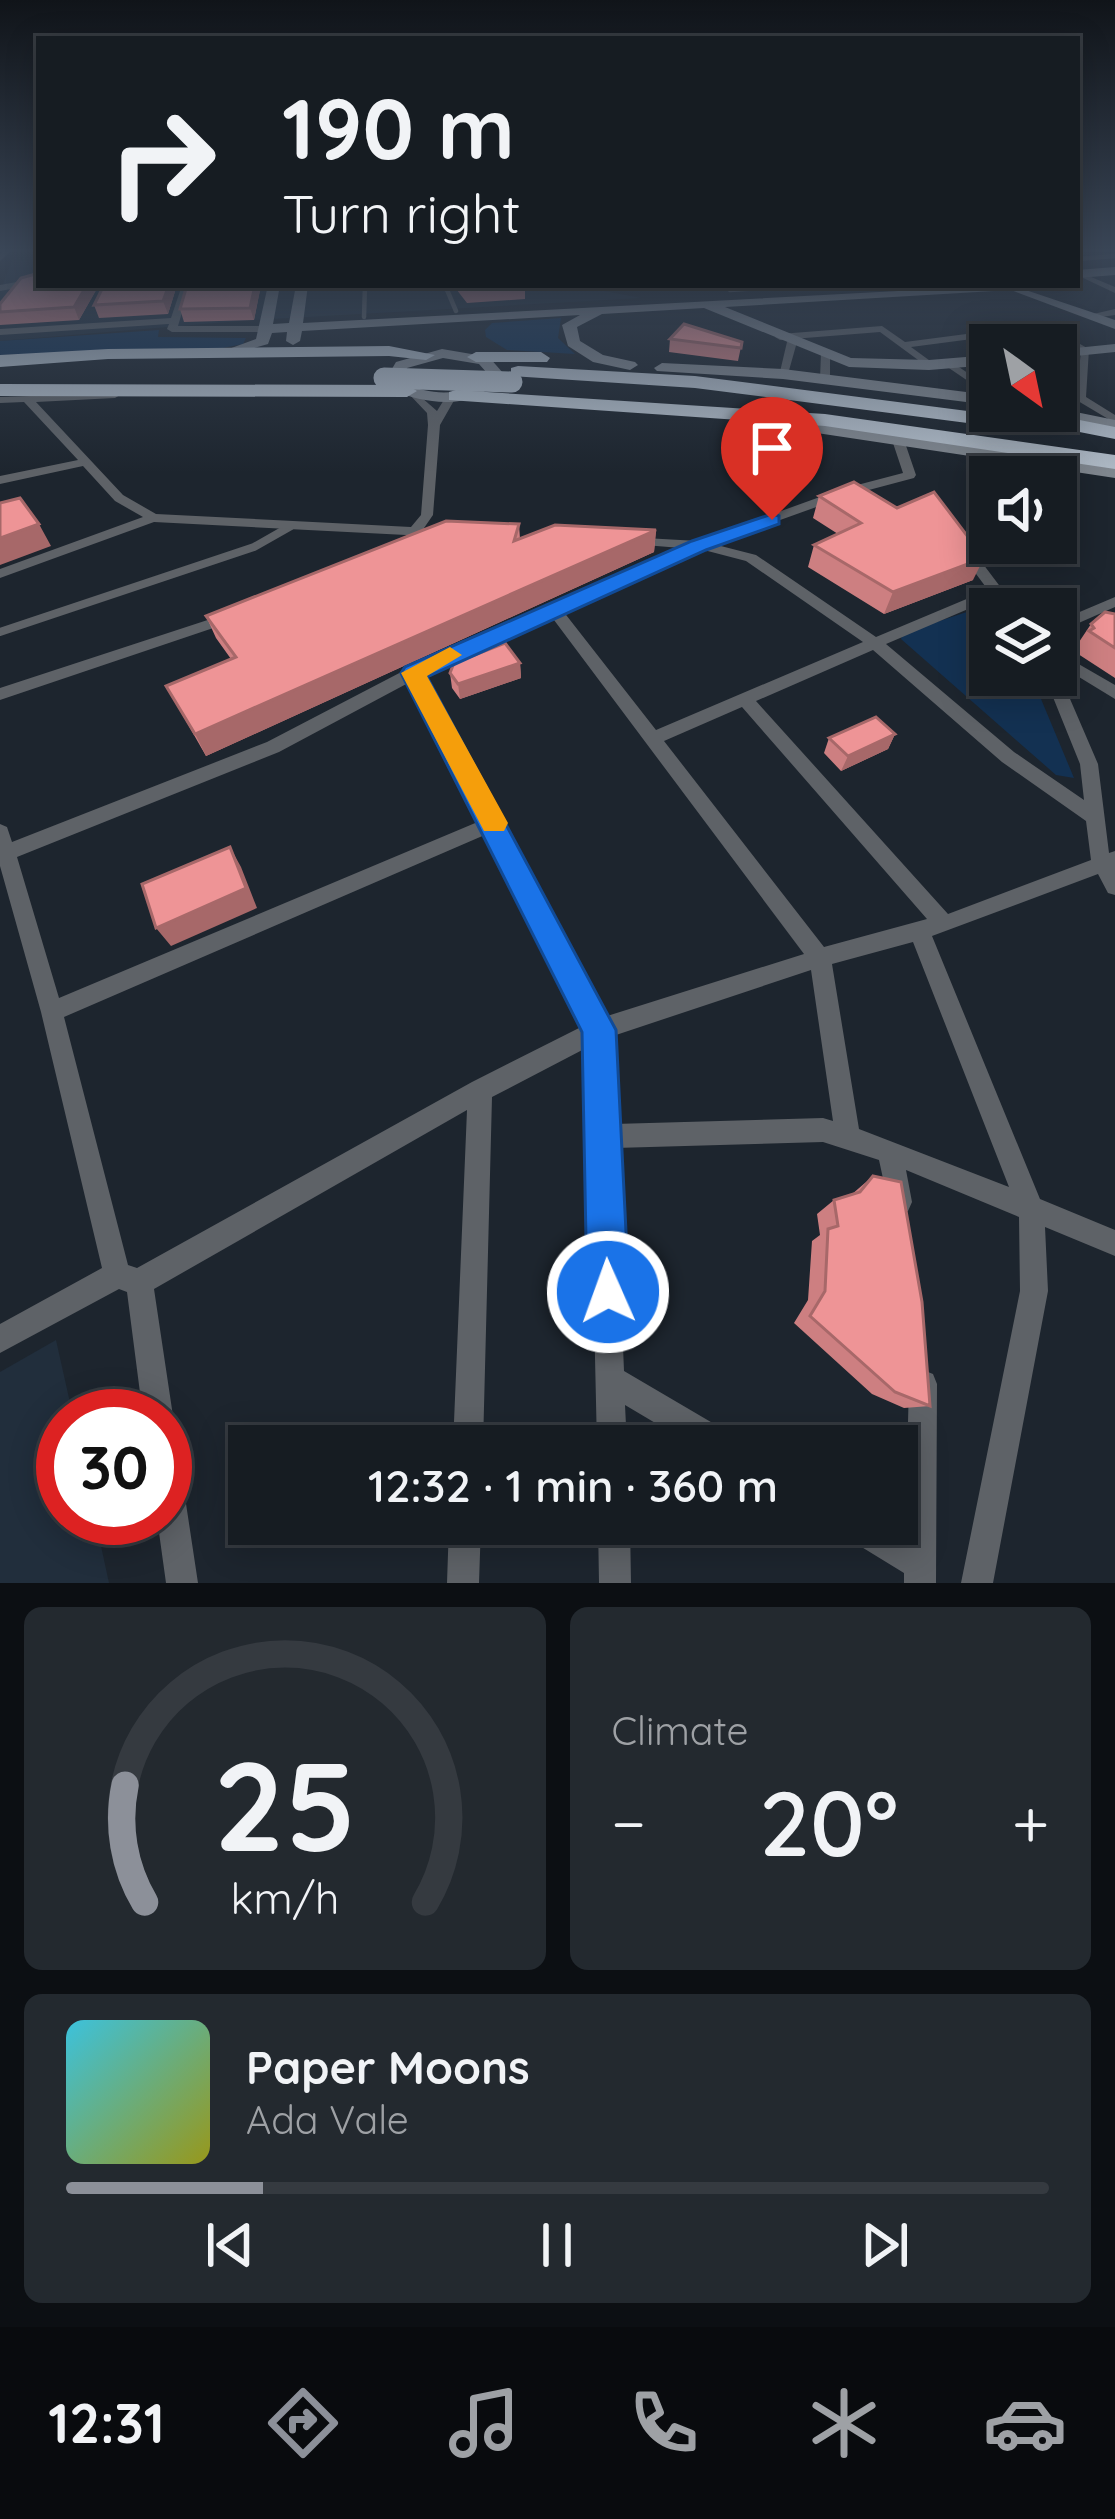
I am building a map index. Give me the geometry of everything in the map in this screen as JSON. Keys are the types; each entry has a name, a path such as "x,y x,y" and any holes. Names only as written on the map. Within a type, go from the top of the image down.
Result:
{"highway":[{"path":"0,360 231,353 429,354"},
{"path":"474,356 969,394"},
{"path":"0,371 191,363 694,382 1115,429"},
{"path":"0,386 387,372"},
{"path":"515,377 802,404 1115,458"},
{"path":"0,386 410,392"},
{"path":"454,396 825,420 1115,458"},
{"path":"1077,423 1115,429"}],"main road":[{"path":"231,353 262,341 265,326"},
{"path":"294,326 294,343 311,352"},
{"path":"429,354 474,356 492,366 492,380 454,396 410,392 394,380 394,372 429,354 449,326"},
{"path":"462,326 474,356"},
{"path":"569,326 579,350 630,365"},
{"path":"756,326 849,362 969,362"},
{"path":"1077,352 1115,348"},
{"path":"662,368 783,374 969,394"},
{"path":"693,411 897,436 1115,473"},
{"path":"1077,419 1115,429"}],"street":[{"path":"0,332 101,326"},
{"path":"172,326 186,332 255,326"},
{"path":"903,345 1044,327 1085,351 1082,398"},
{"path":"783,374 786,339 882,329 929,365"},
{"path":"825,356 825,379"},
{"path":"950,364 969,377"},
{"path":"0,400 215,390"},
{"path":"384,554 419,532 427,515 434,425 432,412 410,392"},
{"path":"434,425 454,396"},
{"path":"1077,397 1115,429"},
{"path":"28,400 119,498 153,518"},
{"path":"897,436 910,475 922,491"},
{"path":"0,480 82,463"},
{"path":"152,1389 128,1279 3,846 273,747 413,673 699,545 846,491 910,475"},
{"path":"0,574 153,518 463,533"},
{"path":"618,539 699,545 752,558 876,644 1008,757 1095,818"},
{"path":"959,541 995,588"},
{"path":"1077,619 1115,602"},
{"path":"652,739 969,603"},
{"path":"0,694 146,649 251,609"},
{"path":"555,610 820,958 848,1138"},
{"path":"1077,669 1115,693"},
{"path":"413,673 599,1030 611,1425"},
{"path":"1061,696 1089,764 1095,818 1115,887"},
{"path":"745,699 932,927 1032,1212 1034,1291 977,1583"},
{"path":"52,1012 494,823"},
{"path":"0,1339 128,1279 599,1030 932,927 1108,860"},
{"path":"469,1425 480,1090"},
{"path":"603,1136 823,1130 890,1150 1115,1244"},
{"path":"890,1150 905,1242"},
{"path":"921,1354 921,1574"},
{"path":"610,1379 687,1425"},
{"path":"177,1545 182,1583"},
{"path":"463,1583 464,1545"},
{"path":"614,1545 615,1583"},
{"path":"882,1545 921,1574"}],"lane":[{"path":"0,632 254,547 291,526"}],"shaded area":[{"path":"0,326 182,326 0,341"},
{"path":"489,326 560,326 558,338 575,354 507,350 486,337"},
{"path":"159,330 158,337 246,338 243,344 223,348 0,355 0,341"},
{"path":"969,611 969,696 1040,696 1074,778 1056,775 901,639 903,633"},
{"path":"56,1340 67,1389 36,1389 36,1545 101,1545 109,1583 0,1583 0,1372"}],"building":[{"path":"682,326 690,326 742,342 741,348 670,339"},
{"path":"854,482 897,508 934,492 969,538 969,564 893,592 814,545 861,523 819,496"},
{"path":"20,498 39,524 0,538 0,503"},
{"path":"446,521 519,524 514,541 555,525 656,530 195,734 166,686 236,657 206,616"},
{"path":"1105,612 1115,614 1115,648 1089,631"},
{"path":"505,643 520,663 458,684 450,673 454,663"},
{"path":"876,717 895,734 848,756 829,738"},
{"path":"230,847 246,888 156,928 142,884"},
{"path":"873,1176 901,1182 922,1302 930,1406 895,1392 810,1316 825,1291 828,1229 838,1226 834,1200 860,1192"}],"slow traffic":[{"path":"450,655 413,673 494,823"}],"route":[{"path":"608,1292 599,1030 413,673 699,545 772,520"}]}
